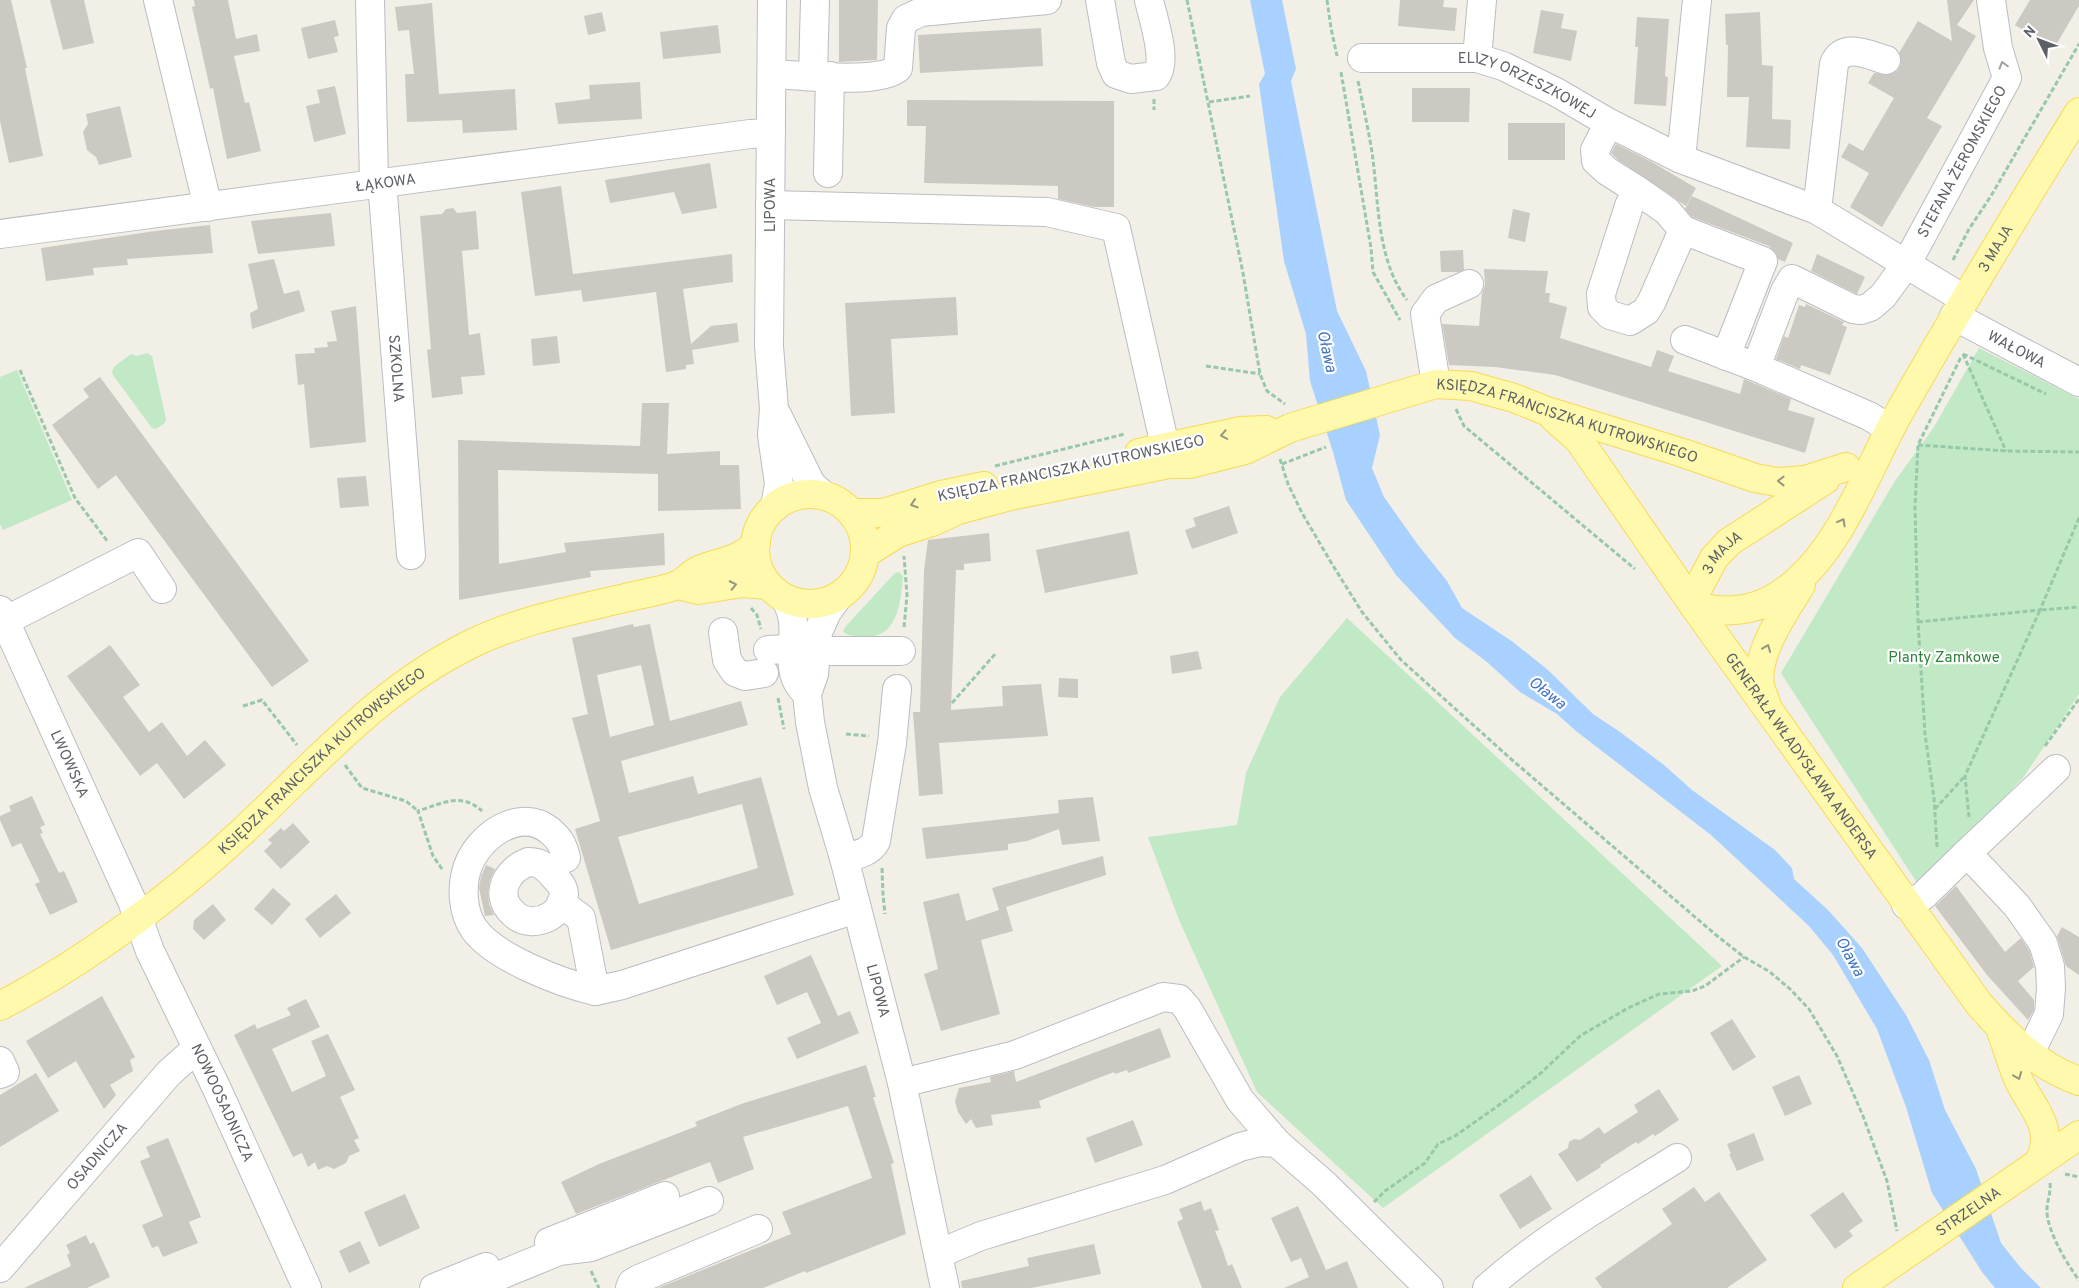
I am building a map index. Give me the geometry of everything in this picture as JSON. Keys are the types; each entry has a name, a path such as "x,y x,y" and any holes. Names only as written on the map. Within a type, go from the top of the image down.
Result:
{"main road":[{"name":"3 MAJA","path":"1768,711 1760,685 1759,674 1763,658 1776,627 1815,562 1839,527 1888,434 1959,308 2079,112"},
{"name":"KSIĘDZA FRANCISZKA KUTROWSKIEGO","path":"866,553 898,533 932,522 958,510 1167,455 1288,416 1429,386 1470,386 1514,398 1544,410 1683,453 1754,478 1777,482 1805,480 1846,468"},
{"name":"GENERAŁA WŁADYSŁAWA ANDERSA","path":"1544,410 1579,440 1768,711 1979,1004 2001,1030 2029,1055 2079,1081"},
{"name":"3 MAJA","path":"1815,562 1796,583 1769,602 1753,608 1707,609 1694,606 1696,592 1704,576 1714,558 1728,542 1846,468 1888,434"},
{"name":"KSIĘDZA FRANCISZKA KUTROWSKIEGO","path":"853,513 890,512 941,495 1167,455"},
{"path":"798,495 823,495 839,502 853,513 861,525 866,553 857,579 837,598 811,605 798,603 777,592 759,571 755,554 756,543 760,526 775,507 785,500 798,495"},
{"name":"KSIĘDZA FRANCISZKA KUTROWSKIEGO","path":"0,1006 53,976 138,918 186,882 241,833 370,710 400,686 429,667 470,644 518,626 584,607 678,585 697,570 743,555 756,543"},
{"name":"KSIĘDZA FRANCISZKA KUTROWSKIEGO","path":"678,585 698,590 743,582 777,592"},
{"path":"2001,1030 2020,1083 2041,1117 2044,1153 2036,1165"},
{"name":"STRZELNA","path":"1857,1288 1908,1242 2036,1165 2079,1135"}],"street":[{"path":"158,0 208,207"},
{"name":"SZKOLNA","path":"370,0 378,182 411,555"},
{"name":"LIPOWA","path":"772,0 769,346 774,409 772,435 778,484 775,507"},
{"path":"815,0 828,173"},
{"path":"772,74 859,79 892,73 898,68 901,28 906,18 922,12 1047,0"},
{"path":"1100,0 1112,63 1116,74 1131,79 1156,76 1160,70 1162,59 1149,0"},
{"path":"1478,58 1482,0"},
{"path":"1681,160 1697,0"},
{"name":"STEFANA ŻEROMSKIEGO","path":"1792,279 1853,309 1861,310 1870,307 1883,296 1907,263 2007,78 1998,48 1991,0"},
{"path":"1817,210 1836,57 1843,52 1853,51 1886,60"},
{"name":"ELIZY ORZESZKOWEJ","path":"1360,67 1478,58 1503,66 1556,92 1609,123 1681,160 1817,210"},
{"path":"1609,123 1595,150 1596,161 1606,171 1667,211 1683,230 1783,269 1792,279 1785,291 1756,367"},
{"name":"ŁĄKOWA","path":"0,234 208,207 378,182 750,134 771,134"},
{"path":"1637,190 1629,206 1601,294 1602,307 1610,315 1630,321 1646,311 1683,230"},
{"path":"770,205 1047,212 1116,228 1167,455"},
{"name":"WAŁOWA","path":"1817,210 1907,263 1959,308 2079,382"},
{"path":"1726,356 1763,261"},
{"path":"1429,386 1425,314 1436,299 1469,284"},
{"path":"1685,340 1756,367 1869,416 1888,434"},
{"name":"LIPOWA","path":"774,409 811,484 823,495"},
{"path":"2,616 138,553 162,589"},
{"name":"LIPOWA","path":"777,592 792,609 793,668 796,681 806,694 812,734 824,788 902,1083 945,1288"},
{"name":"LIPOWA","path":"806,694 814,674 820,625 837,598"},
{"name":"LWOWSKA","path":"2,616 124,882 138,918"},
{"path":"723,632 727,660 735,672 745,676 773,657"},
{"path":"823,651 901,651"},
{"path":"844,858 860,854 874,846 876,841 892,743 897,689"},
{"path":"1906,905 1923,896 2056,769"},
{"path":"566,858 563,844 541,824 529,821 510,823 494,833 478,847 468,867 464,901 472,924 483,939 527,966 566,984 596,990 622,985 856,909"},
{"path":"1967,854 2016,906 2043,943 2050,966 2049,1014 2029,1055"},
{"path":"561,903 581,918 596,990"},
{"name":"NOWOOSADNICZA","path":"138,918 150,951 245,1149 307,1288"},
{"path":"902,1083 1015,1055 1163,997 1179,999 1187,1008 1240,1100 1277,1143 1323,1183 1429,1288"},
{"name":"OSADNICZA","path":"0,1268 168,1073 197,1048"},
{"path":"0,1061 5,1072 0,1074"},
{"path":"938,1254 981,1236 1165,1180 1240,1147 1260,1142 1277,1143"},
{"path":"1495,1281 1582,1218 1677,1158"},
{"path":"434,1288 665,1196"},
{"path":"469,1288 559,1251 591,1247 709,1201"},
{"path":"630,1288 632,1283 639,1279 758,1229"}],"path":[{"path":"1187,0 1209,102 1260,374 1267,390 1288,416"},
{"path":"1327,0 1331,28 1344,83 1371,248 1373,272 1398,317 1409,330 1427,333"},
{"path":"1953,260 1969,229 1991,196 2079,44"},
{"path":"1360,67 1388,264 1401,292 1427,333"},
{"path":"1209,102 1250,96"},
{"path":"1963,354 2052,398"},
{"path":"1937,850 1925,734 1918,622 1915,507 1918,445 1963,354"},
{"path":"1963,354 2006,451"},
{"path":"1206,366 1260,374"},
{"path":"20,370 75,498 120,562"},
{"path":"1454,405 1464,426 1635,569"},
{"path":"991,467 1122,433 1130,435"},
{"path":"1918,445 2006,451 2079,452"},
{"path":"1282,464 1326,447"},
{"path":"1278,454 1288,484 1302,513 1332,564 1362,612 1401,660 1511,759 1744,957 1770,972 1809,1009 1837,1056 1863,1116 1908,1242"},
{"path":"1934,810 1965,776 2040,610 2079,518"},
{"path":"901,651 908,594 904,554"},
{"path":"1918,622 2079,607"},
{"path":"952,703 996,653"},
{"path":"243,706 262,700 298,745"},
{"path":"344,765 362,788 406,801 418,810 433,856 450,880 464,890"},
{"path":"1965,776 1969,819"},
{"path":"418,810 452,800 472,802 494,824 494,833"},
{"path":"874,846 883,870 884,907"},
{"path":"1358,1218 1386,1191 1425,1163 1438,1144 1455,1136 1542,1073 1580,1036 1628,1008 1658,994 1692,991 1705,986 1744,957"},
{"path":"2050,1190 2046,1212 2062,1254 2079,1280"}],"green space":[{"name":"Planty Zamkowe","path":"1979,348 2079,399 2079,694 2023,778 1919,886 1781,673 1895,481 1934,427"},
{"path":"147,353 152,356 166,419 165,423 156,429 152,428 112,371 115,366 131,354 137,356"},
{"path":"17,370 72,500 3,530 0,524 0,377"},
{"path":"899,572 903,576 902,589 897,614 892,624 885,631 875,636 862,637 846,634 843,631 846,626 895,573"},
{"path":"1347,618 1722,966 1383,1208 1257,1092 1179,920 1148,837 1237,825 1246,773 1280,697"}],"water":[{"name":"Oława","path":"1250,0 1282,0 1296,69 1291,81 1337,311 1366,371 1380,435 1372,468 1384,497 1418,545 1447,581 1462,608 1513,642 1548,670 1593,714 1620,732 1664,765 1692,790 1775,850 1792,868 1794,879 1828,910 1862,948 1906,1015 1929,1060 1945,1110 1976,1169 2001,1243 2020,1267 2041,1288 1995,1288 1982,1272 1932,1193 1906,1107 1877,1029 1833,955 1809,926 1711,835 1576,731 1557,714 1520,692 1487,662 1455,638 1396,575 1346,500 1310,381 1306,334 1284,261 1259,84 1265,74"}],"building":[{"path":"0,0 11,0 27,68 25,68 43,156 9,163 0,121"},
{"path":"50,0 84,0 94,43 63,50"},
{"path":"194,0 228,0 236,39 257,34 260,51 234,56 245,103 249,102 261,151 227,159 213,88 210,89 192,7 195,6"},
{"path":"839,0 878,0 877,60 839,62"},
{"path":"1400,0 1444,0 1443,7 1457,8 1455,31 1398,26"},
{"path":"1947,0 1974,0 1957,25 1976,36 1927,118 1942,126 1882,227 1850,207 1869,173 1841,157 1849,143 1863,151 1894,98 1868,83 1874,73 1889,75 1897,71 1901,64 1899,53 1918,21 1952,41"},
{"path":"2030,0 2079,0 2079,6 2054,48 2015,25"},
{"path":"432,3 439,94 515,89 517,130 463,133 462,120 407,122 405,74 414,74 409,30 398,31 395,7"},
{"path":"1541,10 1564,14 1561,28 1577,31 1571,61 1533,53"},
{"path":"602,12 606,31 588,35 584,16"},
{"path":"1760,12 1762,65 1773,66 1772,119 1791,120 1790,149 1746,147 1749,97 1727,97 1728,45 1726,45 1725,14"},
{"path":"1637,17 1669,19 1665,76 1668,77 1666,106 1634,104 1638,47 1635,47"},
{"path":"335,20 339,36 334,37 338,52 308,59 301,28"},
{"path":"718,25 721,53 663,59 660,32"},
{"path":"1041,28 1043,66 920,73 918,35"},
{"path":"640,82 642,119 558,124 555,103 590,99 589,85"},
{"path":"335,86 346,134 314,142 306,106 320,103 317,90"},
{"path":"1412,88 1470,88 1469,122 1412,122"},
{"path":"907,100 1114,101 1114,207 1094,207 1058,199 1058,186 924,183 926,126 907,126"},
{"path":"120,106 132,157 99,165 96,157 87,150 83,132 88,124 86,114"},
{"path":"1508,123 1565,123 1565,160 1508,160"},
{"path":"1616,144 1696,188 1686,206 1617,159 1611,153"},
{"path":"710,163 717,208 682,214 674,192 610,203 605,180"},
{"path":"561,186 573,274 732,254 733,282 683,289 691,344 711,326 737,323 739,342 692,350 694,364 686,365 686,369 666,372 656,292 583,302 581,290 535,296 521,192"},
{"path":"1692,196 1793,243 1785,262 1778,259 1775,252 1769,246 1692,217 1685,209"},
{"path":"453,208 457,213 476,211 479,249 462,251 469,335 480,333 485,375 461,377 463,394 432,398 427,350 431,349 420,216 442,214 446,209"},
{"path":"1513,209 1530,213 1525,242 1508,238"},
{"path":"331,213 335,246 258,254 251,221"},
{"path":"210,225 213,253 127,259 128,265 93,268 94,275 46,281 41,248"},
{"path":"1463,250 1464,270 1459,272 1441,272 1440,251"},
{"path":"1817,254 1865,277 1857,294 1811,271"},
{"path":"274,259 284,294 299,290 305,311 252,329 250,313 258,309 248,264"},
{"path":"1484,269 1548,271 1545,293 1550,293 1549,302 1567,307 1560,338 1651,367 1657,350 1674,356 1668,371 1740,394 1744,379 1791,399 1788,410 1815,418 1805,453 1555,375 1495,367 1449,365 1442,324 1479,326 1482,293 1485,285"},
{"path":"956,297 958,335 891,339 895,413 851,416 845,303"},
{"path":"1806,304 1844,322 1842,325 1847,327 1830,375 1801,365 1800,369 1776,359 1784,336 1788,338 1799,305 1805,307"},
{"path":"356,306 366,442 310,448 304,384 298,385 295,354 315,353 314,348 328,347 327,342 337,341 331,311"},
{"path":"557,336 560,363 533,366 531,339"},
{"path":"100,377 309,661 272,687 116,475 98,489 52,425 89,397 83,389"},
{"path":"642,403 669,403 667,454 720,451 720,465 739,465 741,509 658,511 658,474 498,470 499,564 566,552 564,543 664,533 665,565 590,571 591,577 459,600 458,440 640,446"},
{"path":"366,476 369,506 340,508 337,478"},
{"path":"1229,506 1238,533 1192,549 1185,530 1196,526 1193,518"},
{"path":"1129,531 1138,574 1045,593 1036,550"},
{"path":"989,533 991,561 964,564 964,570 956,570 951,710 1003,706 1002,686 1041,684 1048,736 939,743 943,794 919,796 913,712 920,712 924,570 928,540"},
{"path":"633,624 634,627 650,624 670,721 741,701 748,725 621,761 629,793 693,776 698,794 761,777 794,895 611,950 575,829 600,821 572,718 588,714 572,638","holes":["641,665 654,725 610,737 597,675","742,804 758,868 639,904 618,837"]},
{"path":"110,645 140,685 123,697 149,732 162,722 187,756 205,740 226,765 184,799 157,763 140,776 67,676"},
{"path":"1198,651 1202,669 1172,674 1170,656"},
{"path":"1059,678 1078,679 1078,698 1058,697"},
{"path":"32,796 45,825 40,827 43,833 40,834 59,873 64,871 78,902 50,915 35,884 40,882 21,843 12,847 0,820 0,816 11,811 9,806"},
{"path":"1093,797 1100,841 1062,845 1059,829 1027,841 1008,844 1008,850 926,859 922,828 1059,813 1058,800"},
{"path":"293,823 310,842 281,869 264,851 272,843 268,840 281,828 284,831"},
{"path":"1103,856 1106,875 1006,907 1013,931 981,940 1000,1014 941,1031 924,974 938,969 923,902 959,893 966,921 999,910 992,888"},
{"path":"486,865 495,869 490,880 488,892 489,904 494,915 485,916 479,888"},
{"path":"1956,886 2005,952 2021,938 2029,950 2034,967 2018,981 2034,1000 2034,1010 2028,1020 1987,975 1935,906"},
{"path":"273,888 291,904 272,925 254,909"},
{"path":"336,894 351,913 320,938 305,919"},
{"path":"213,904 226,920 204,940 193,929 194,920"},
{"path":"2062,927 2079,937 2079,975 2066,966 2057,936"},
{"path":"811,955 838,1016 850,1011 859,1033 797,1059 787,1038 821,1023 807,992 777,1005 764,976"},
{"path":"102,996 135,1057 130,1060 133,1071 110,1085 116,1095 104,1109 76,1061 48,1078 26,1041"},
{"path":"306,999 320,1027 272,1049 292,1092 326,1076 311,1041 328,1034 355,1090 340,1097 359,1138 354,1140 360,1151 349,1156 346,1163 334,1169 327,1166 318,1170 315,1162 308,1167 302,1153 293,1157 234,1035 255,1024 257,1029 291,1015 287,1008"},
{"path":"1732,1019 1756,1057 1733,1071 1710,1033"},
{"path":"1160,1028 1171,1057 1128,1073 1127,1070 1115,1074 1114,1072 1039,1101 1041,1108 991,1115 993,1125 976,1128 971,1119 966,1124 958,1112 955,1101 959,1088 991,1082 990,1077 1014,1071 1016,1082"},
{"path":"866,1065 876,1097 873,1097 894,1163 891,1164 906,1234 806,1273 805,1271 763,1288 658,1288 791,1234 782,1212 872,1178 848,1106 743,1137 754,1169 718,1183 710,1162 576,1214 561,1182 599,1164 697,1126 695,1122 744,1103"},
{"path":"36,1073 59,1111 0,1147 0,1095"},
{"path":"1799,1075 1812,1104 1785,1116 1772,1087"},
{"path":"1659,1089 1679,1120 1655,1136 1653,1134 1638,1144 1636,1142 1577,1182 1558,1154 1568,1148 1569,1142 1574,1139 1580,1140 1599,1127 1604,1134 1638,1112 1634,1105"},
{"path":"1133,1120 1143,1145 1095,1163 1086,1138"},
{"path":"1754,1133 1764,1160 1737,1171 1729,1154 1731,1154 1727,1144"},
{"path":"168,1138 201,1217 189,1222 198,1243 163,1257 158,1246 152,1248 142,1225 163,1216 140,1161 150,1157 146,1147"},
{"path":"1531,1175 1552,1209 1520,1229 1499,1195"},
{"path":"1694,1187 1705,1202 1719,1192 1767,1260 1727,1288 1602,1288 1595,1278 1672,1224 1662,1209"},
{"path":"1843,1192 1863,1221 1849,1231 1853,1236 1835,1249 1810,1215"},
{"path":"405,1194 420,1228 379,1247 364,1212"},
{"path":"1201,1201 1204,1211 1211,1208 1219,1230 1215,1231 1228,1266 1232,1264 1242,1288 1202,1288 1177,1222 1183,1219 1179,1209"},
{"path":"1298,1206 1326,1270 1347,1261 1358,1288 1284,1288 1309,1277 1301,1258 1291,1262 1271,1218"},
{"path":"86,1235 90,1244 94,1242 110,1277 87,1288 24,1288 71,1266 67,1255 70,1253 66,1245"},
{"path":"360,1241 370,1263 349,1273 339,1251"},
{"path":"1094,1244 1101,1274 1031,1288 962,1288 961,1281 1029,1266 1027,1258"}]}
